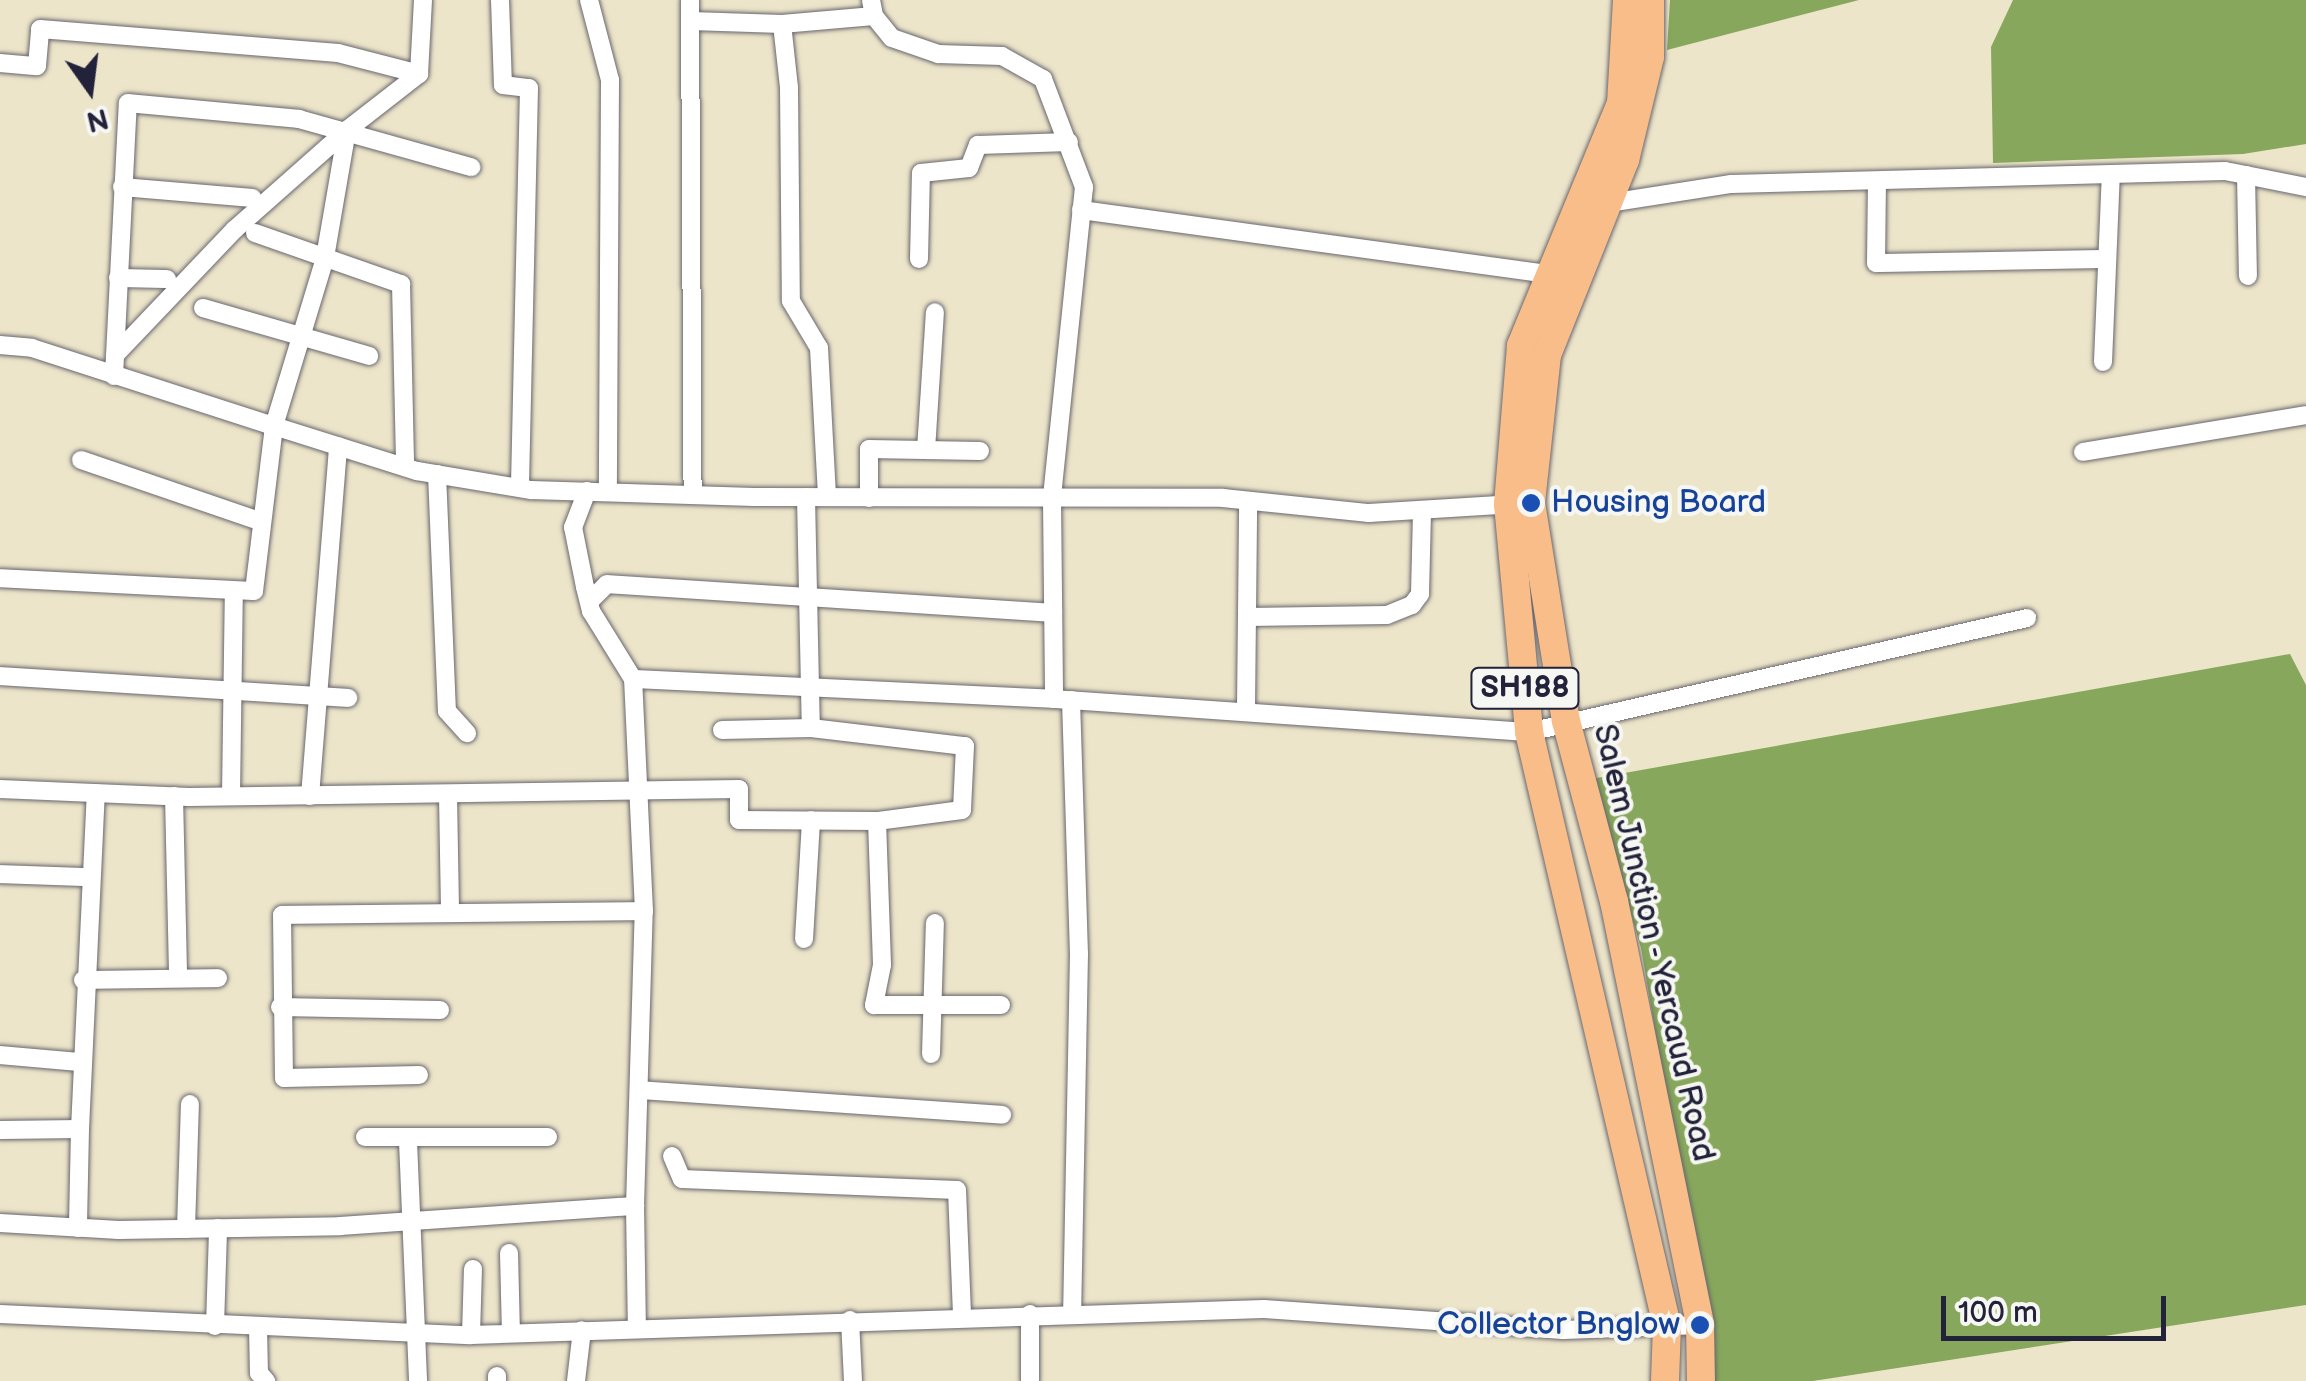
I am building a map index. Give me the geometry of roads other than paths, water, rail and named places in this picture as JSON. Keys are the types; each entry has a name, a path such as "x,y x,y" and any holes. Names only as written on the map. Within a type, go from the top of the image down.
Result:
{"main road":[{"name":"SH188","path":"1627,0 1621,103 1520,346 1520,504 1529,732 1667,1326 1665,1381"},
{"name":"Salem Junction - Yercaud Road","path":"1650,0 1650,57 1609,203 1548,355 1520,504 1566,721 1614,901 1700,1326 1700,1381"}],"street":[{"path":"115,355 234,230 347,130 419,74 423,0"},
{"path":"500,0 504,85 529,88 520,488"},
{"path":"589,0 610,80 608,492"},
{"path":"690,0 693,494"},
{"path":"691,21 782,24 872,8 892,38 907,44 938,54 1002,56 1043,79 1084,187 1052,499 1053,613 1079,954 1072,1313"},
{"path":"782,24 789,86 791,301 819,348 827,497"},
{"path":"0,63 37,66 40,30 338,52 419,74"},
{"path":"114,376 128,103 299,119 471,167"},
{"path":"0,578 254,592 274,426 325,258 347,130"},
{"path":"919,258 920,173 969,168 978,145 1070,142"},
{"path":"1609,203 1731,184 2111,174 2246,175 2306,187"},
{"path":"2103,362 2111,174"},
{"path":"2246,175 2248,276"},
{"path":"1877,181 1876,263 2107,259"},
{"path":"122,187 253,198"},
{"path":"1081,210 1552,275"},
{"path":"255,233 401,284 405,467"},
{"path":"118,278 167,280"},
{"path":"204,308 298,339 370,356"},
{"path":"926,450 935,312"},
{"path":"0,345 32,348 405,467 520,488 806,497 1248,501 1369,513 1520,504"},
{"path":"2083,452 2306,415"},
{"path":"310,796 338,446"},
{"path":"869,498 869,449 980,451"},
{"path":"81,460 262,522"},
{"path":"436,474 447,712 467,733"},
{"path":"587,492 572,527 592,599 591,611 633,679 642,794 644,910 635,1206 637,1328"},
{"path":"806,497 810,728"},
{"path":"1246,709 1248,501"},
{"path":"1247,617 1387,615 1412,605 1420,594 1422,510"},
{"path":"592,599 607,584 1053,613"},
{"path":"230,796 234,590"},
{"path":"633,679 1246,709 1529,732 2027,618"},
{"path":"0,676 348,698"},
{"path":"0,789 174,796 310,796 642,794 739,789 739,820 877,821 962,810 965,746 810,728 722,730"},
{"path":"78,1228 83,980 96,793"},
{"path":"448,795 450,913"},
{"path":"174,796 178,978"},
{"path":"804,939 811,820"},
{"path":"877,821 882,965 874,1005 1001,1005"},
{"path":"0,874 88,877"},
{"path":"420,1075 284,1078 280,1007 282,915 644,910"},
{"path":"931,1054 934,922"},
{"path":"83,980 218,978"},
{"path":"280,1007 440,1010"},
{"path":"0,1055 80,1062"},
{"path":"638,1090 1002,1115"},
{"path":"186,1229 190,1104"},
{"path":"0,1130 80,1129"},
{"path":"365,1137 408,1141 548,1137"},
{"path":"408,1141 418,1381"},
{"path":"672,1156 682,1179 957,1190 962,1316"},
{"path":"0,1222 78,1228 186,1229 413,1221 635,1206"},
{"path":"216,1326 218,1228"},
{"path":"509,1253 511,1333"},
{"path":"471,1335 473,1268"},
{"path":"0,1314 471,1335 1264,1308 1563,1330 1700,1326"},
{"path":"1030,1314 1030,1381"},
{"path":"850,1320 853,1381"},
{"path":"258,1328 259,1372 266,1381"},
{"path":"576,1381 582,1330"}],"place":[{"name":"Housing Board","path":"1531,503"},
{"name":"Collector Bnglow","path":"1700,1325"}]}
